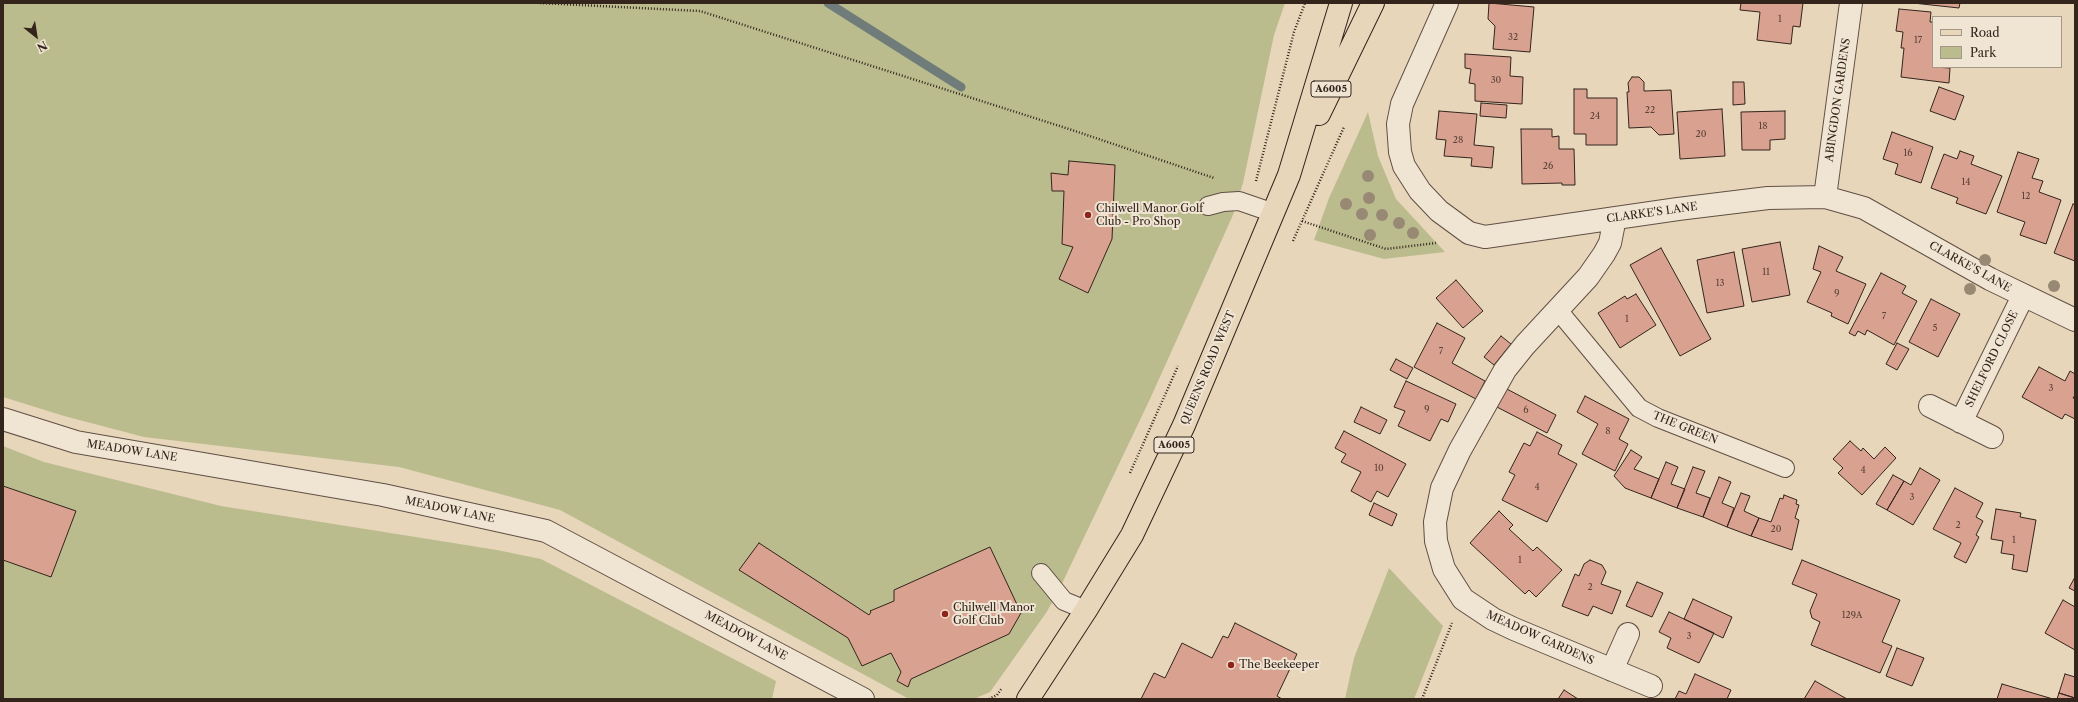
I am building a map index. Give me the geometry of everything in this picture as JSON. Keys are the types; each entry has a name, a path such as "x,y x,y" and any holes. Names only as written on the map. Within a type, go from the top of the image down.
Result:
{"main road":[{"name":"QUEENS ROAD WEST","path":"1028,699 1086,610 1132,535 1184,425 1274,213 1289,174 1341,3"},
{"name":"QUEENS ROAD WEST","path":"1289,174 1373,3"}],"street":[{"name":"CLARKE'S LANE","path":"1447,3 1402,104 1398,124 1400,152 1404,166 1420,191 1439,211 1457,226 1469,233 1486,237 1768,198 1825,197 1864,208 2023,296 2075,320"},
{"name":"ABINGDON GARDENS","path":"1825,197 1851,3"},
{"path":"1557,310 1588,277 1604,254 1610,243 1615,218"},
{"name":"SHELFORD CLOSE","path":"1961,422 2023,296"},
{"name":"MEADOW GARDENS","path":"1557,310 1505,370 1460,450 1442,488 1435,522 1436,541 1444,569 1463,599 1492,619 1651,686"},
{"path":"1930,406 1992,437"},
{"name":"MEADOW LANE","path":"3,419 76,442 383,495 546,531 863,699"},
{"path":"1612,670 1628,634"}],"lane":[{"path":"1208,206 1222,202 1239,201 1274,213"},
{"name":"THE GREEN","path":"1557,310 1639,408 1658,418 1785,468"},
{"path":"1041,573 1064,601 1086,610"}],"path":[{"path":"540,3 700,11 1072,130 1215,179"},
{"path":"1249,205 1294,32 1305,3"},
{"path":"1274,213 1386,249 1440,243"},
{"path":"1129,474 1180,361"},
{"path":"1422,699 1463,599"},
{"path":"989,699 997,695 1006,683"},
{"path":"997,695 1002,699"}],"green space":[{"path":"3,3 1285,3 1274,35 1243,183 1233,215 1150,399 1057,594 1046,613 990,692 974,699 909,699 560,510 399,467 144,437 64,416 3,397"},
{"path":"1368,112 1378,156 1396,199 1445,252 1384,259 1314,240 1329,198"},
{"path":"3,446 44,462 221,506 497,550 541,559 776,681 772,699 3,699"},
{"path":"1389,568 1443,626 1414,699 1345,699 1354,658"}],"building":[{"path":"1489,3 1534,7 1530,52 1493,49 1495,26 1488,19"},
{"path":"1741,3 1803,3 1800,27 1793,26 1791,44 1757,40 1760,12 1740,10"},
{"path":"1913,3 1960,3 1959,8"},
{"path":"1899,9 1931,12 1932,68 1950,68 1949,83 1901,77 1904,48 1901,48 1903,32 1896,31"},
{"path":"1465,54 1511,57 1510,76 1523,77 1522,104 1475,101 1475,84 1469,83 1471,69 1465,68"},
{"path":"1632,77 1639,77 1644,82 1644,91 1671,90 1674,134 1659,135 1651,127 1629,128 1627,92 1629,92 1628,83"},
{"path":"1733,82 1744,82 1745,104 1733,105"},
{"path":"1939,87 1964,96 1955,120 1930,111"},
{"path":"1574,89 1587,89 1587,98 1617,98 1617,145 1586,145 1586,134 1574,134"},
{"path":"1481,103 1507,105 1506,118 1480,116"},
{"path":"1722,109 1725,156 1680,159 1677,112"},
{"path":"1439,111 1477,114 1474,145 1494,147 1492,168 1471,166 1472,158 1444,156 1446,140 1436,139"},
{"path":"1785,111 1785,139 1770,140 1770,150 1742,150 1741,112"},
{"path":"1521,129 1552,129 1552,137 1559,136 1559,149 1574,149 1575,185 1562,185 1562,183 1522,184"},
{"path":"1892,132 1933,147 1921,183 1895,174 1898,164 1883,159"},
{"path":"1960,151 1974,156 1971,164 2002,176 1986,214 1956,203 1958,198 1931,188 1944,154 1957,159"},
{"path":"2018,152 2039,159 2032,178 2043,181 2039,192 2061,200 2046,244 2020,235 2025,222 1997,212"},
{"name":"Chilwell Manor Golf Club - Pro Shop","path":"1069,161 1115,165 1112,239 1088,293 1059,279 1073,247 1062,244 1064,191 1052,191 1051,173 1068,175"},
{"path":"2073,204 2075,205 2075,261 2054,253"},
{"path":"1780,242 1790,295 1752,302 1742,249"},
{"path":"1819,246 1843,257 1836,271 1866,284 1848,324 1831,316 1832,313 1807,302 1821,272 1813,269"},
{"path":"1661,248 1711,339 1680,356 1630,265"},
{"path":"1734,252 1744,306 1707,313 1697,260"},
{"path":"1881,273 1906,286 1902,293 1917,301 1894,345 1867,330 1865,335 1858,331 1855,336 1849,333"},
{"path":"1456,280 1483,311 1463,328 1436,298"},
{"path":"1636,294 1656,325 1620,348 1598,313 1625,296 1627,299"},
{"path":"1931,299 1960,314 1938,357 1909,342"},
{"path":"1437,323 1465,338 1452,363 1485,381 1476,399 1414,367"},
{"path":"1501,336 1511,344 1494,365 1484,357"},
{"path":"1897,343 1909,349 1897,370 1886,364"},
{"path":"1396,359 1413,368 1407,379 1390,370"},
{"path":"2039,367 2065,381 2070,371 2075,374 2075,395 2073,398 2075,399 2075,419 2065,414 2062,419 2022,397"},
{"path":"1406,381 1456,404 1448,422 1441,419 1430,441 1398,426 1405,411 1394,407"},
{"path":"1505,388 1556,415 1547,433 1495,406"},
{"path":"1585,396 1629,419 1619,439 1628,444 1615,471 1582,454 1598,424 1577,412"},
{"path":"1361,407 1387,420 1380,434 1354,422"},
{"path":"1344,431 1406,464 1388,497 1377,491 1371,502 1351,491 1361,472 1341,462 1346,454 1335,448"},
{"path":"1537,432 1562,445 1558,454 1577,464 1547,522 1502,500 1515,475 1509,472 1524,443 1530,446"},
{"path":"1850,441 1861,451 1863,448 1874,459 1885,447 1896,458 1862,495 1838,473 1843,468 1833,459"},
{"path":"1631,450 1642,457 1634,469 1659,479 1651,498 1625,488 1614,476"},
{"path":"1666,462 1678,467 1671,484 1685,489 1677,508 1651,498"},
{"path":"1693,467 1705,471 1696,493 1710,498 1703,517 1677,508"},
{"path":"1920,468 1940,480 1913,525 1887,510 1904,481 1911,485"},
{"path":"1893,475 1904,481 1887,510 1876,504"},
{"path":"1719,477 1731,482 1722,503 1734,508 1727,527 1703,517"},
{"path":"3,486 76,511 51,577 3,560"},
{"path":"1955,488 1983,503 1976,517 1983,521 1976,535 1979,537 1966,563 1954,557 1961,543 1933,529"},
{"path":"1741,493 1750,496 1744,511 1759,518 1751,536 1727,527"},
{"path":"1784,495 1797,500 1796,504 1799,505 1795,518 1799,520 1792,550 1751,536 1759,518 1771,522 1780,498 1783,499"},
{"path":"1374,503 1397,514 1392,526 1369,515"},
{"path":"1996,509 2021,513 2020,517 2036,520 2027,572 2012,569 2014,555 2001,553 2003,541 1991,539"},
{"path":"1499,511 1513,525 1509,529 1533,551 1537,547 1562,570 1536,597 1529,590 1525,594 1470,543"},
{"name":"Chilwell Manor Golf Club","path":"759,543 869,615 871,612 870,611 894,601 894,590 990,547 1021,613 1009,634 911,679 908,687 897,681 901,672 891,653 862,666 848,638 739,570"},
{"path":"1590,560 1602,565 1606,572 1601,584 1621,591 1612,614 1593,606 1588,616 1562,606 1575,574 1579,576 1584,564"},
{"path":"1802,560 1900,600 1882,642 1892,646 1880,673 1811,645 1820,622 1812,618 1810,611 1817,594 1792,584"},
{"path":"2075,577 2075,591 2069,588"},
{"path":"1637,582 1663,593 1652,617 1626,606"},
{"path":"1693,599 1732,617 1723,638 1684,619"},
{"path":"2063,600 2075,607 2075,650 2045,633"},
{"path":"1669,612 1714,633 1699,663 1667,648 1671,638 1659,632"},
{"name":"The Beekeeper","path":"1235,623 1297,654 1277,696 1282,699 1141,699 1154,673 1165,678 1182,643 1212,658 1223,636 1228,638"},
{"path":"1897,648 1924,658 1912,686 1886,676"},
{"path":"1695,674 1731,690 1727,699 1675,699 1679,691 1686,694"},
{"path":"2065,674 2075,677 2075,698 2059,693"},
{"path":"1815,681 1847,699 1804,699"},
{"path":"2002,684 2053,699 1997,699"},
{"path":"1564,690 1578,699 1558,699"},
{"path":"2059,693 2075,698 2075,699 2057,699"}],"waterway":[{"path":"828,3 961,87"}],"place":[{"name":"Chilwell Manor Golf Club - Pro Shop","path":"1088,215"},
{"name":"Chilwell Manor Golf Club","path":"945,614"},
{"name":"The Beekeeper","path":"1231,665"}]}
